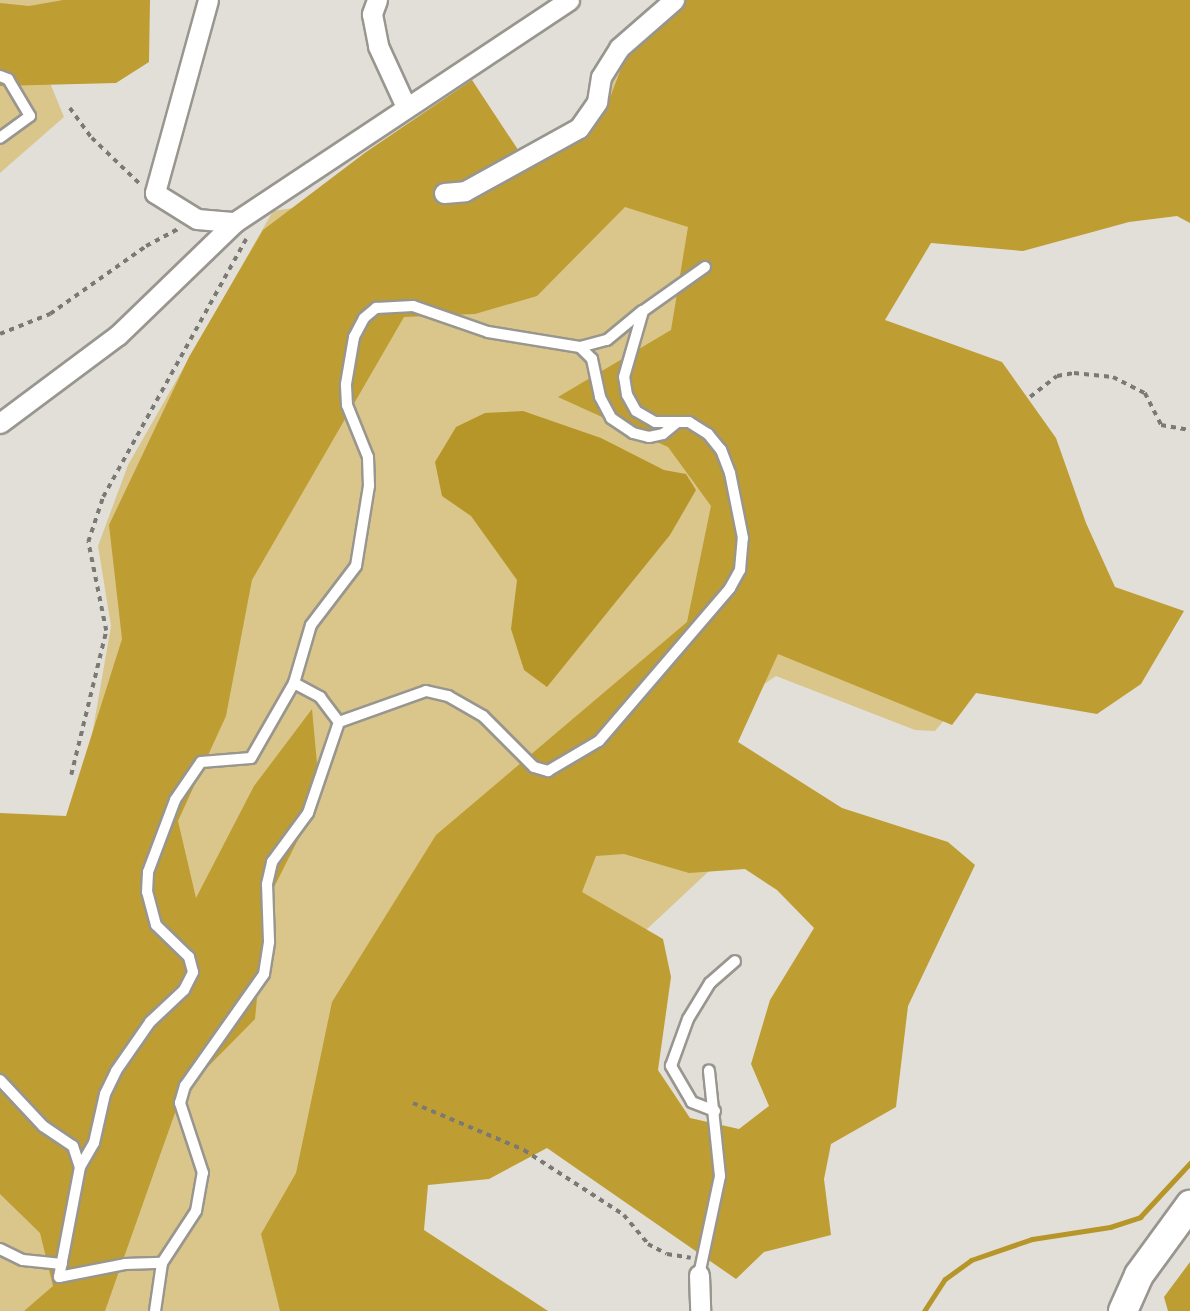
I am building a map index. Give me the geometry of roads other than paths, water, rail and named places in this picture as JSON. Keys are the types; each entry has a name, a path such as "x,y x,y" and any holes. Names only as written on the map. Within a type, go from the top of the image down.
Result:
{"street":[{"path":"208,0 155,193 197,219 242,229"},
{"path":"377,0 372,14 378,46 406,107"},
{"path":"0,423 118,335 242,229 406,107 569,0"},
{"path":"444,194 466,191 579,128 597,102 601,77 619,48 674,0"},
{"path":"1124,1311 1139,1275 1190,1205"},
{"path":"700,1311 701,1268"}],"lane":[{"path":"0,76 8,79 30,116 0,138"},
{"path":"162,1262 125,1264 59,1277 80,1167 94,1143 105,1094 116,1071 150,1022 184,990 193,971 189,957 156,925 147,892 148,872 175,800 201,762 251,758 294,683 311,625 356,566 369,485 368,457 347,405 346,384 354,337 364,318 376,308 414,306 488,332 580,347 607,340 705,267"},
{"path":"339,722 426,691 447,696 483,716 541,769 566,764 599,741 730,588 740,570 743,538 730,473 721,450 708,434 689,422 676,423 646,417 627,395 624,377 643,311"},
{"path":"580,347 592,359 600,397 611,418 633,433 649,438 663,434 676,423"},
{"path":"294,683 320,697 339,722"},
{"path":"155,1311 162,1262 196,1211 203,1173 180,1103 185,1086 264,974 269,942 267,884 272,862 308,813 339,722"},
{"path":"715,1111 692,1102 671,1066 693,1010 710,983 735,961"},
{"path":"701,1268 720,1176 709,1071"},
{"path":"0,1080 43,1126 73,1146 80,1167"},
{"path":"0,1249 23,1260 62,1264"}],"waterway":[{"path":"924,1311 945,1279 971,1260 1032,1239 1110,1227 1140,1217 1190,1163"}]}
